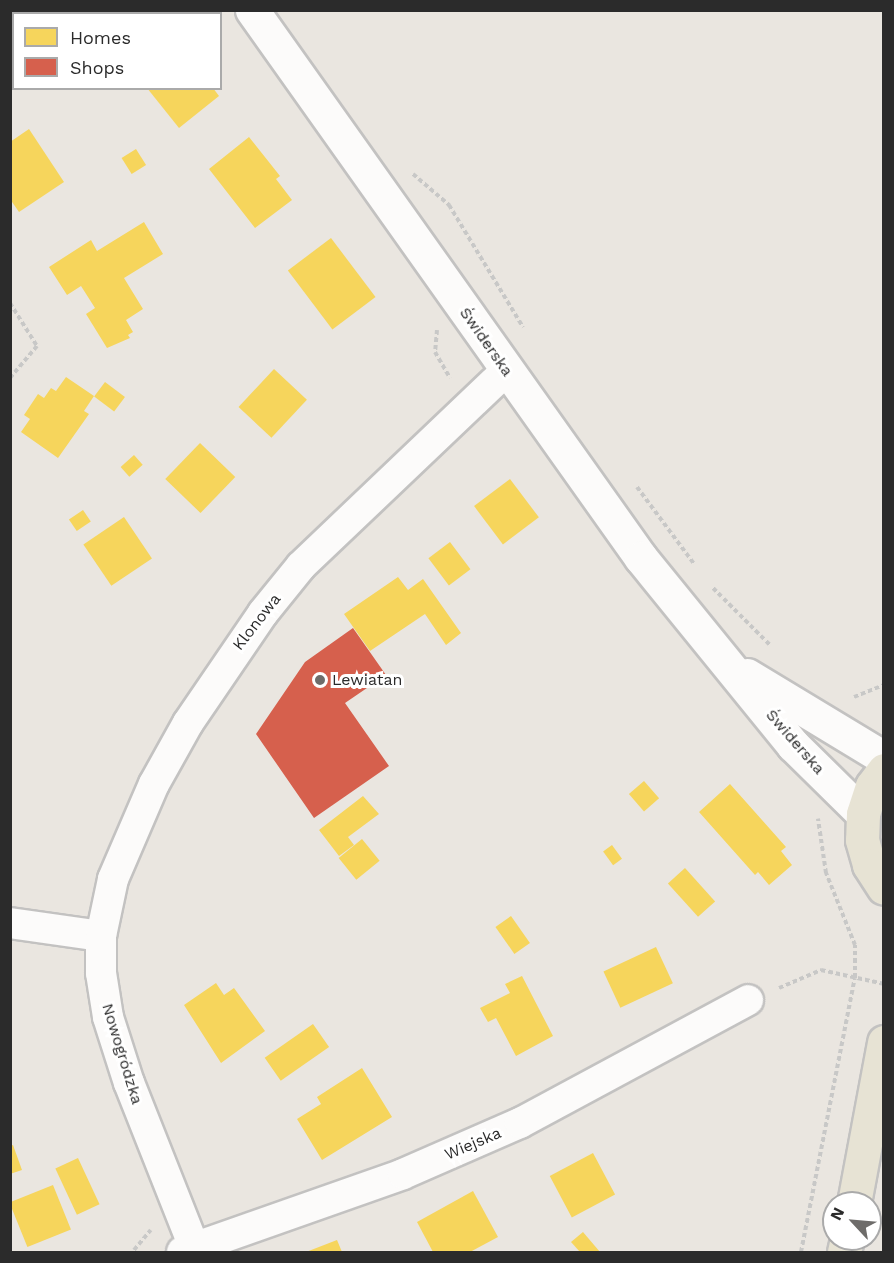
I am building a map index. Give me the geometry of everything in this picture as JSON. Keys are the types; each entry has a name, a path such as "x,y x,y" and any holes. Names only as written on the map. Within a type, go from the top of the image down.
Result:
{"main road":[{"path":"884,770 872,786 863,814 862,840 869,865 884,888"},
{"path":"856,1191 884,1042"}],"street":[{"name":"Świderska","path":"252,10 506,371 641,558 732,666 793,745 863,814"},
{"name":"Klonowa","path":"101,936 113,879 131,833 188,723 225,665 301,566 506,371"},
{"name":"Świderska","path":"732,666 884,758"},
{"path":"10,923 101,936"},
{"name":"Nowogródzka","path":"101,936 101,973 108,1017 191,1251"},
{"name":"Wiejska","path":"191,1251 403,1174 520,1123 748,1000"}],"path":[{"path":"10,303 37,346 10,378"},
{"path":"631,479 699,571"},
{"path":"706,580 755,633"},
{"path":"846,697 857,698 884,685"},
{"path":"801,1252 855,978 855,945 826,873 819,822"},
{"path":"748,1000 820,970 884,984"}],"building: Homes":[{"path":"80,10 147,10 147,12 80,12"},
{"path":"149,90 214,90 219,96 179,128"},
{"path":"29,129 64,182 19,212 10,199 10,142"},
{"path":"249,137 280,176 276,179 292,200 255,228 209,169"},
{"path":"136,149 146,165 132,174 122,158"},
{"path":"144,222 163,254 124,278 143,309 126,320 133,332 128,335 130,338 107,348 86,314 95,308 81,286 67,295 49,267 91,240 97,251"},
{"path":"331,238 376,297 332,330 288,270"},
{"path":"274,369 307,400 271,438 239,407"},
{"path":"66,377 94,396 84,411 89,414 58,458 21,432 30,419 24,415 38,394 44,398 51,388 56,391"},
{"path":"105,382 125,397 114,411 94,396"},
{"path":"200,443 235,477 201,513 165,479"},
{"path":"134,455 143,465 129,477 121,467"},
{"path":"510,479 539,517 503,544 474,506"},
{"path":"83,510 91,522 77,531 69,520"},
{"path":"124,517 152,558 111,586 83,544"},
{"path":"450,542 470,569 449,585 428,558"},
{"path":"398,577 408,590 423,579 461,633 446,645 425,614 370,651 344,614"},
{"path":"644,781 659,798 644,811 629,794"},
{"path":"730,784 786,847 781,851 792,865 769,885 758,872 755,875 699,812"},
{"path":"363,796 379,814 348,837 354,845 339,856 319,830"},
{"path":"362,839 380,861 356,880 339,858"},
{"path":"612,845 622,859 613,865 603,851"},
{"path":"685,868 715,901 698,917 668,883"},
{"path":"511,916 530,943 514,954 495,927"},
{"path":"656,947 673,983 620,1008 603,972"},
{"path":"522,976 553,1036 516,1056 496,1018 488,1022 480,1008 510,993 505,984"},
{"path":"216,983 224,995 234,988 265,1031 221,1063 184,1005"},
{"path":"313,1024 329,1047 281,1081 265,1058"},
{"path":"362,1068 392,1117 322,1160 297,1119 321,1104 317,1097"},
{"path":"13,1145 22,1170 10,1174 10,1146"},
{"path":"593,1153 615,1194 572,1218 550,1176"},
{"path":"78,1158 100,1204 77,1215 55,1169"},
{"path":"53,1185 71,1230 27,1247 10,1202"},
{"path":"473,1191 498,1237 470,1252 433,1252 417,1222"},
{"path":"583,1232 600,1252 580,1252 571,1242"},
{"path":"337,1240 342,1252 306,1252"}],"building: Shops":[{"path":"353,628 386,675 345,703 389,766 314,818 256,734 305,662"}],"place":[{"name":"Lewiatan","path":"320,680"}]}
